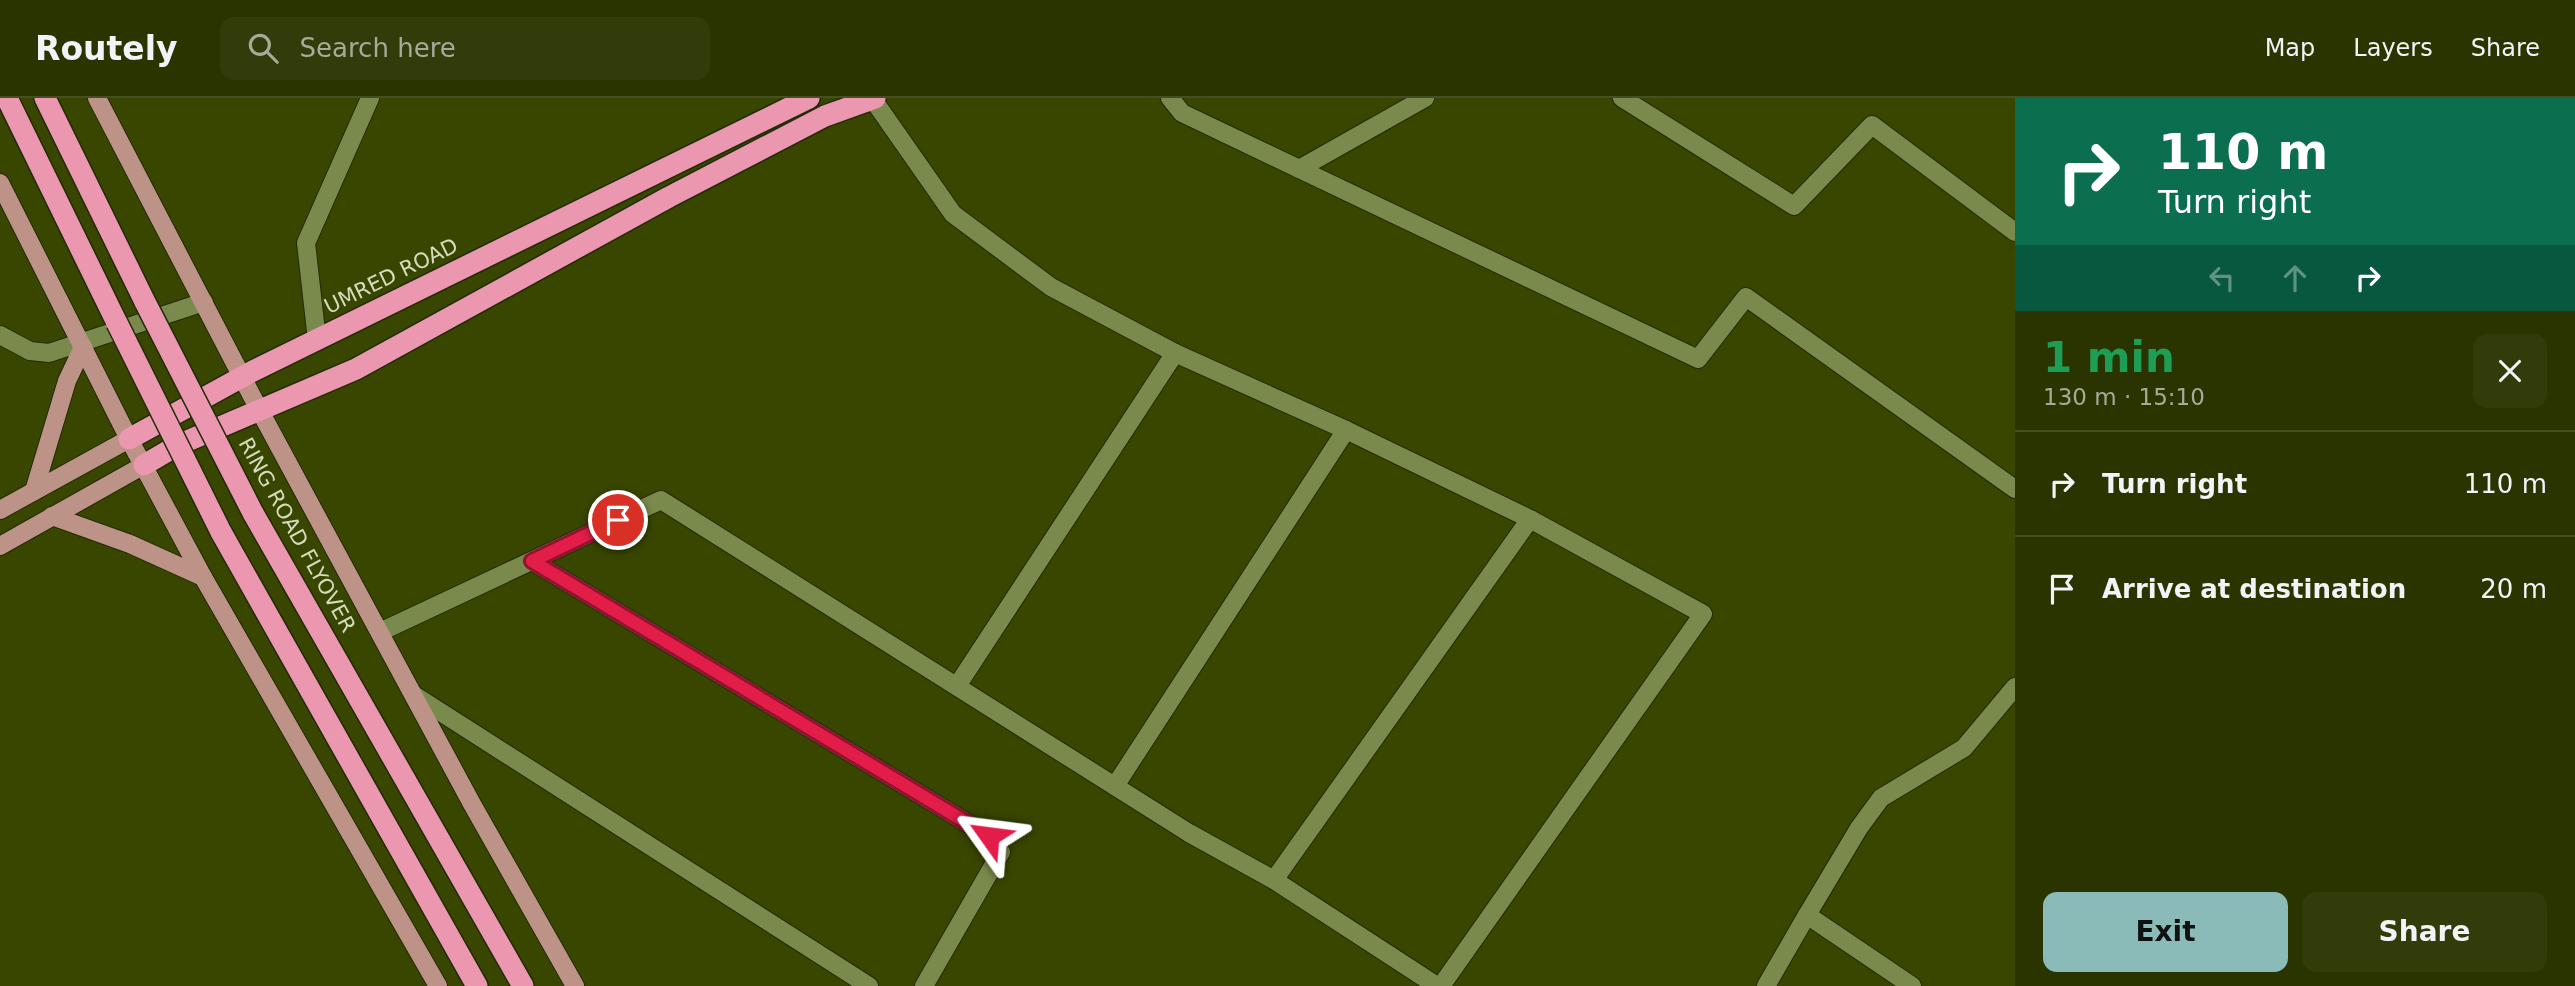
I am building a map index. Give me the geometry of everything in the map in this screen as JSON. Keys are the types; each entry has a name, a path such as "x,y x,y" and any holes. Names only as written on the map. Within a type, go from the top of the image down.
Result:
{"highway":[{"path":"7,98 221,533 477,986"},
{"name":"RING ROAD FLYOVER","path":"45,98 253,513 523,986"},
{"name":"UMRED ROAD","path":"129,439 243,377 809,98"},
{"path":"144,465 178,445 356,369 669,197 825,116 873,98"}],"main road":[{"path":"97,98 260,411 472,804 575,986"},
{"path":"0,183 129,439 204,577 438,986"},
{"path":"34,491 67,381 82,345"},
{"name":"UMRED ROAD","path":"0,510 129,439"},
{"path":"0,546 144,465"},
{"path":"52,516 130,544 204,577"}],"street":[{"path":"317,340 306,243 370,98"},
{"path":"380,632 661,500 1189,833 1274,880 1439,986 1703,614 1531,519 1346,430 1175,353 1051,287 953,214 873,98"},
{"path":"1170,98 1182,113 1698,359 1746,297 2015,489"},
{"path":"1298,169 1425,98"},
{"path":"1622,98 1794,206 1872,125 2015,232"},
{"path":"0,335 30,351 49,353 82,345 204,302"},
{"path":"957,687 1175,353"},
{"path":"1115,786 1346,430"},
{"path":"1274,880 1531,519"},
{"path":"532,561 989,836 1001,852 924,986"},
{"path":"1766,986 1859,828 1881,798 1964,748 2015,687"},
{"path":"414,695 869,986"},
{"path":"1807,915 1912,986"}],"route":[{"path":"618,520 532,561 989,836"}]}
